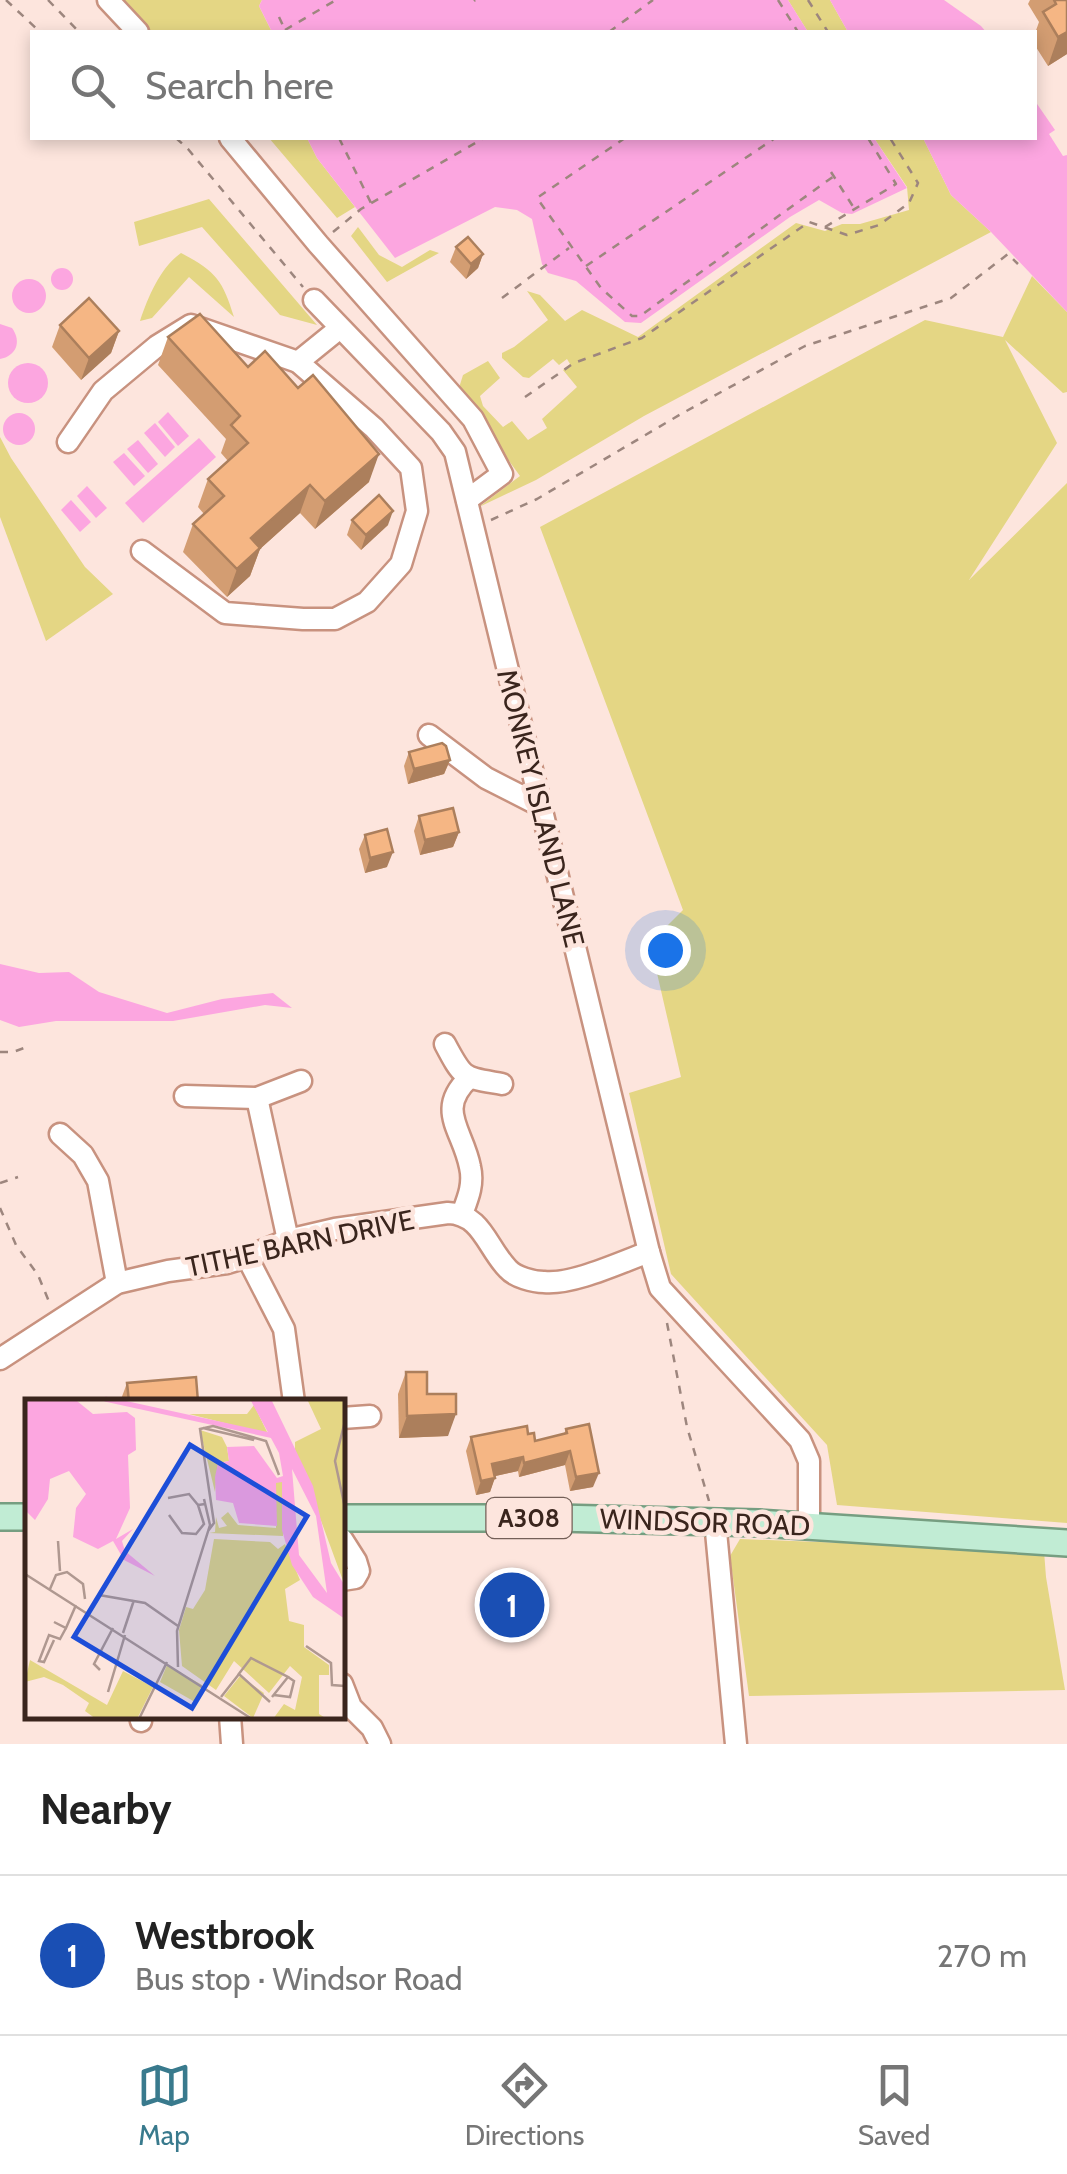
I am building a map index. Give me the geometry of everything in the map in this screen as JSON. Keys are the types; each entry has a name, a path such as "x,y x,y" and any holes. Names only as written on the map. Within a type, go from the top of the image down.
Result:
{"main road":[{"path":"0,1516 25,1517"},
{"name":"WINDSOR ROAD","path":"345,1518 715,1521 1067,1542"}],"street":[{"path":"108,0 136,30"},
{"path":"232,140 473,419 502,474 467,500"},
{"name":"MONKEY ISLAND LANE","path":"314,300 441,432 455,452 660,1288 800,1440 809,1461 808,1525"},
{"path":"68,442 103,391 156,346 191,325 298,362 374,428 410,468 417,511 401,564 368,602 335,619 225,613 142,551"},
{"path":"298,362 340,328"},
{"path":"428,735 486,778 541,806"},
{"path":"445,1044 457,1068 468,1078 502,1084"},
{"path":"468,1078 454,1092 452,1110 470,1167 471,1189 462,1214 478,1227 510,1272 541,1282 557,1282 649,1252"},
{"path":"185,1096 257,1098 301,1080"},
{"path":"257,1098 288,1240"},
{"path":"60,1134 84,1155 98,1181 117,1283"},
{"name":"TITHE BARN DRIVE","path":"0,1359 117,1283 227,1263 288,1240 335,1229 462,1214"},
{"path":"247,1258 284,1329 294,1399"},
{"path":"345,1418 370,1416"},
{"path":"715,1521 736,1744"},
{"path":"345,1544 359,1572 355,1578 345,1580"},
{"path":"345,1692 351,1707 372,1728 380,1744"},
{"path":"230,1719 232,1744"}],"path":[{"path":"6,0 38,30"},
{"path":"48,0 76,30"},
{"path":"288,30 336,0"},
{"path":"613,30 654,0"},
{"path":"778,0 797,30"},
{"path":"808,0 827,30"},
{"path":"279,16 286,30"},
{"path":"178,140 314,300"},
{"path":"340,140 371,204"},
{"path":"318,244 371,204 481,140"},
{"path":"623,140 537,198 600,288 632,316 640,316 832,174 854,210"},
{"path":"584,267 773,140"},
{"path":"825,228 896,184 869,140"},
{"path":"525,397 574,364 642,338 808,222 846,235 880,225 909,203 918,183 891,140"},
{"path":"502,298 570,246"},
{"path":"474,528 536,499 805,346 950,298 1008,254 1018,264"},
{"path":"0,1052 24,1048"},
{"path":"0,1183 18,1177"},
{"path":"0,1208 16,1245 38,1276 57,1322"},
{"path":"667,1322 687,1427 715,1521"}],"shaded area":[{"path":"116,0 262,0 259,6 271,30 144,30"},
{"path":"262,0 788,0 807,30 271,30 259,6"},
{"path":"788,0 830,0 847,30 807,30"},
{"path":"830,0 944,0 984,30 847,30"},
{"path":"1037,104 1055,130 1049,134 1063,156 1067,155 1067,312 991,232 951,195 924,140 1037,140"},
{"path":"271,140 308,140 355,207 337,218"},
{"path":"308,140 875,140 907,188 852,214 819,200 641,323 625,322 576,281 548,273 542,264 532,219 517,210 495,207 395,258 317,158"},
{"path":"875,140 924,140 951,195 991,232 644,416 536,480 479,507 520,476 458,391 463,375 488,361 500,378 480,396 483,406 503,427 512,421 528,440 547,428 542,419 577,387 563,370 570,364 567,359 559,365 553,359 529,378 502,358 502,353 548,320 527,291 540,295 565,321 582,310 638,337 796,223 825,231 909,210 907,187"},
{"path":"209,199 317,325 280,315 202,227 139,246 134,222"},
{"path":"358,227 379,255 402,267 430,250 439,253 387,282 351,236"},
{"path":"181,253 217,278 234,317 189,277 152,318 140,321 161,275"},
{"path":"62,268 70,271 70,287 62,290 54,287 51,279 54,271"},
{"path":"1032,276 1067,312 1067,392 1063,393 1005,340 1057,443 969,580 1067,483 1067,1523 837,1505 827,1445 671,1274 629,1093 681,1077 650,943 683,910 540,527 925,320 1003,337"},
{"path":"29,279 41,284 46,296 41,308 29,313 17,308 12,296 17,284"},
{"path":"0,324 12,328 17,343 10,355 0,359"},
{"path":"28,363 42,369 48,383 42,397 28,403 14,397 8,383 14,369"},
{"path":"168,412 189,436 178,446 158,422"},
{"path":"19,413 30,418 35,429 30,440 19,445 8,440 3,429 8,418"},
{"path":"155,423 175,447 165,457 144,433"},
{"path":"0,437 85,567 113,594 46,641 0,517"},
{"path":"199,438 216,457 143,523 125,503"},
{"path":"138,440 158,464 148,473 127,449"},
{"path":"124,453 145,476 134,486 113,462"},
{"path":"87,486 107,508 96,518 77,496"},
{"path":"71,500 91,522 80,532 61,510"},
{"path":"0,964 39,973 69,972 99,992 167,1013 222,999 273,993 292,1008 265,1005 173,1021 56,1021 19,1027 0,1020"},
{"path":"740,1539 1044,1551 1065,1690 749,1696 730,1556"}],"building":[{"path":"1054,0 1067,0 1067,32 1058,37 1043,12 1056,4"},
{"path":"468,237 483,254 471,264 456,247"},
{"path":"89,298 119,331 89,358 60,325"},
{"path":"200,314 248,367 265,351 298,388 313,375 379,454 325,501 310,485 251,538 260,548 237,569 193,524 224,496 208,479 248,443 231,425 240,416 168,337"},
{"path":"379,495 393,511 366,535 352,520"},
{"path":"442,743 450,760 414,769 409,752"},
{"path":"453,808 459,832 425,840 419,816"},
{"path":"387,829 393,852 370,858 365,835"},
{"path":"406,1372 427,1372 427,1394 456,1394 456,1414 407,1416"},
{"path":"196,1377 198,1399 129,1399 127,1383"},
{"path":"589,1424 599,1473 576,1477 570,1451 524,1463 523,1457 492,1464 495,1478 481,1481 471,1437 527,1426 535,1441"}],"place":[{"name":"Westbrook","path":"512,1605"}]}
